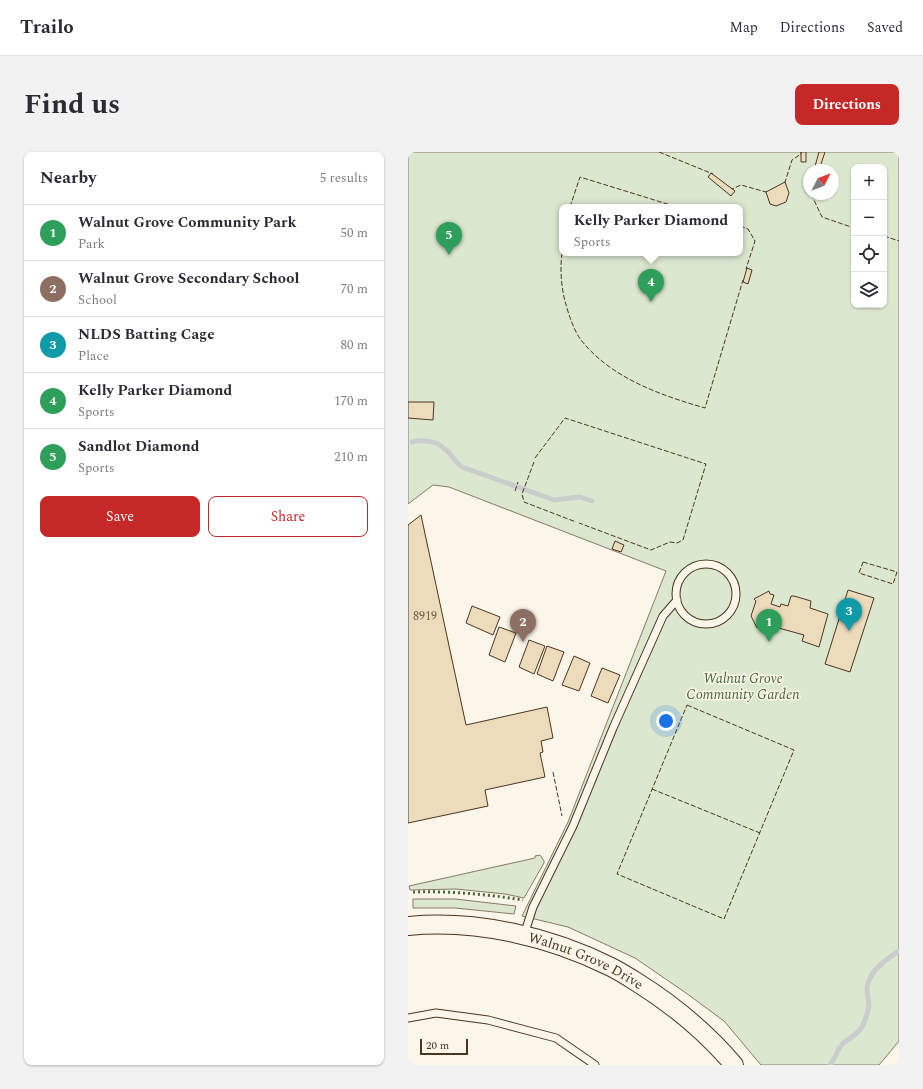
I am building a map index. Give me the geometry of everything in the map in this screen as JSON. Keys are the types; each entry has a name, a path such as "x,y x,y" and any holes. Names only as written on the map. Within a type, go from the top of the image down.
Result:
{"street":[{"name":"Walnut Grove Drive","path":"408,926 428,924 488,927 524,935 578,952 613,967 648,989 682,1014 706,1035 734,1065"}],"lane":[{"path":"524,935 533,907 573,826 613,728 663,616 677,600 678,582 683,574 691,568 700,564 709,564 718,566 727,572 736,588 736,598 731,611 720,621 711,624 702,624 693,621 680,609 677,600"},
{"path":"408,1018 436,1013 488,1020 556,1038 595,1065"}],"green space":[{"name":"Walnut Grove Community Garden","path":"408,152 899,152 899,1041 879,1065 761,1065 724,1021 635,958 568,927 522,916 568,822 666,571 449,487 433,485 408,504"},
{"path":"540,855 544,863 524,898 505,894 456,889 410,890 409,886 535,858 535,856"},
{"path":"413,899 455,899 516,906 514,914 455,908 413,908"}],"building":[{"path":"801,152 806,152 806,162 801,162"},
{"path":"819,152 825,152 821,164 816,164"},
{"path":"711,173 735,191 731,196 708,177"},
{"path":"785,182 789,193 786,202 776,206 770,204 766,192"},
{"path":"747,268 752,270 748,284 743,282"},
{"path":"408,402 434,402 433,420 408,418"},
{"path":"421,515 466,725 547,707 553,738 541,741 543,752 540,753 545,777 485,790 488,806 408,823 408,525"},
{"path":"615,541 624,545 621,552 612,549"},
{"path":"848,590 874,598 850,672 825,664"},
{"path":"769,591 770,594 774,595 771,604 780,607 781,604 788,606 791,596 794,596 811,601 810,608 828,614 819,647 802,641 804,635 775,627 776,623 770,621 766,630 759,627 757,628 751,616 756,601 754,599"},
{"path":"472,606 500,617 493,635 466,623"},
{"path":"499,627 516,633 505,662 489,655"},
{"path":"529,640 545,646 534,674 519,667"},
{"path":"547,646 564,652 553,681 537,674"},
{"path":"574,656 590,663 579,691 562,685"},
{"path":"602,668 620,675 608,703 591,696"}],"waterway":[{"path":"412,442 434,442 442,446 462,467 554,500 580,497 592,501"},
{"path":"830,1065 841,1046 856,1034 863,1025 869,1007 867,988 871,977 879,966 899,951"}],"hedge":[{"path":"413,892 468,893 523,900"}],"fence":[{"path":"659,152 713,174"},
{"path":"784,183 792,160 801,154 801,152"},
{"path":"571,204 580,177 667,204"},
{"path":"730,187 732,189 741,185 767,191"},
{"path":"814,200 822,217 851,227"},
{"path":"743,227 748,229 755,241 746,269"},
{"path":"887,237 899,241"},
{"path":"562,256 562,283 568,311 578,336 593,353 607,365 637,383 654,391 705,408 743,280"},
{"path":"535,458 565,418 706,464 683,540 677,543 670,542 651,550 579,523"},
{"path":"534,462 522,494 524,502 576,522"},
{"path":"515,491 518,482"},
{"path":"863,562 897,572 893,584 859,573 863,562"},
{"path":"687,705 794,750 724,919 617,874 687,705"},
{"path":"553,772 562,816"},
{"path":"652,789 760,833"}],"place":[{"name":"Sandlot Diamond","path":"449,255"},
{"name":"Kelly Parker Diamond","path":"651,302"},
{"name":"NLDS Batting Cage","path":"849,631"},
{"name":"Walnut Grove Secondary School","path":"523,642"},
{"name":"Walnut Grove Community Park","path":"769,642"}]}
